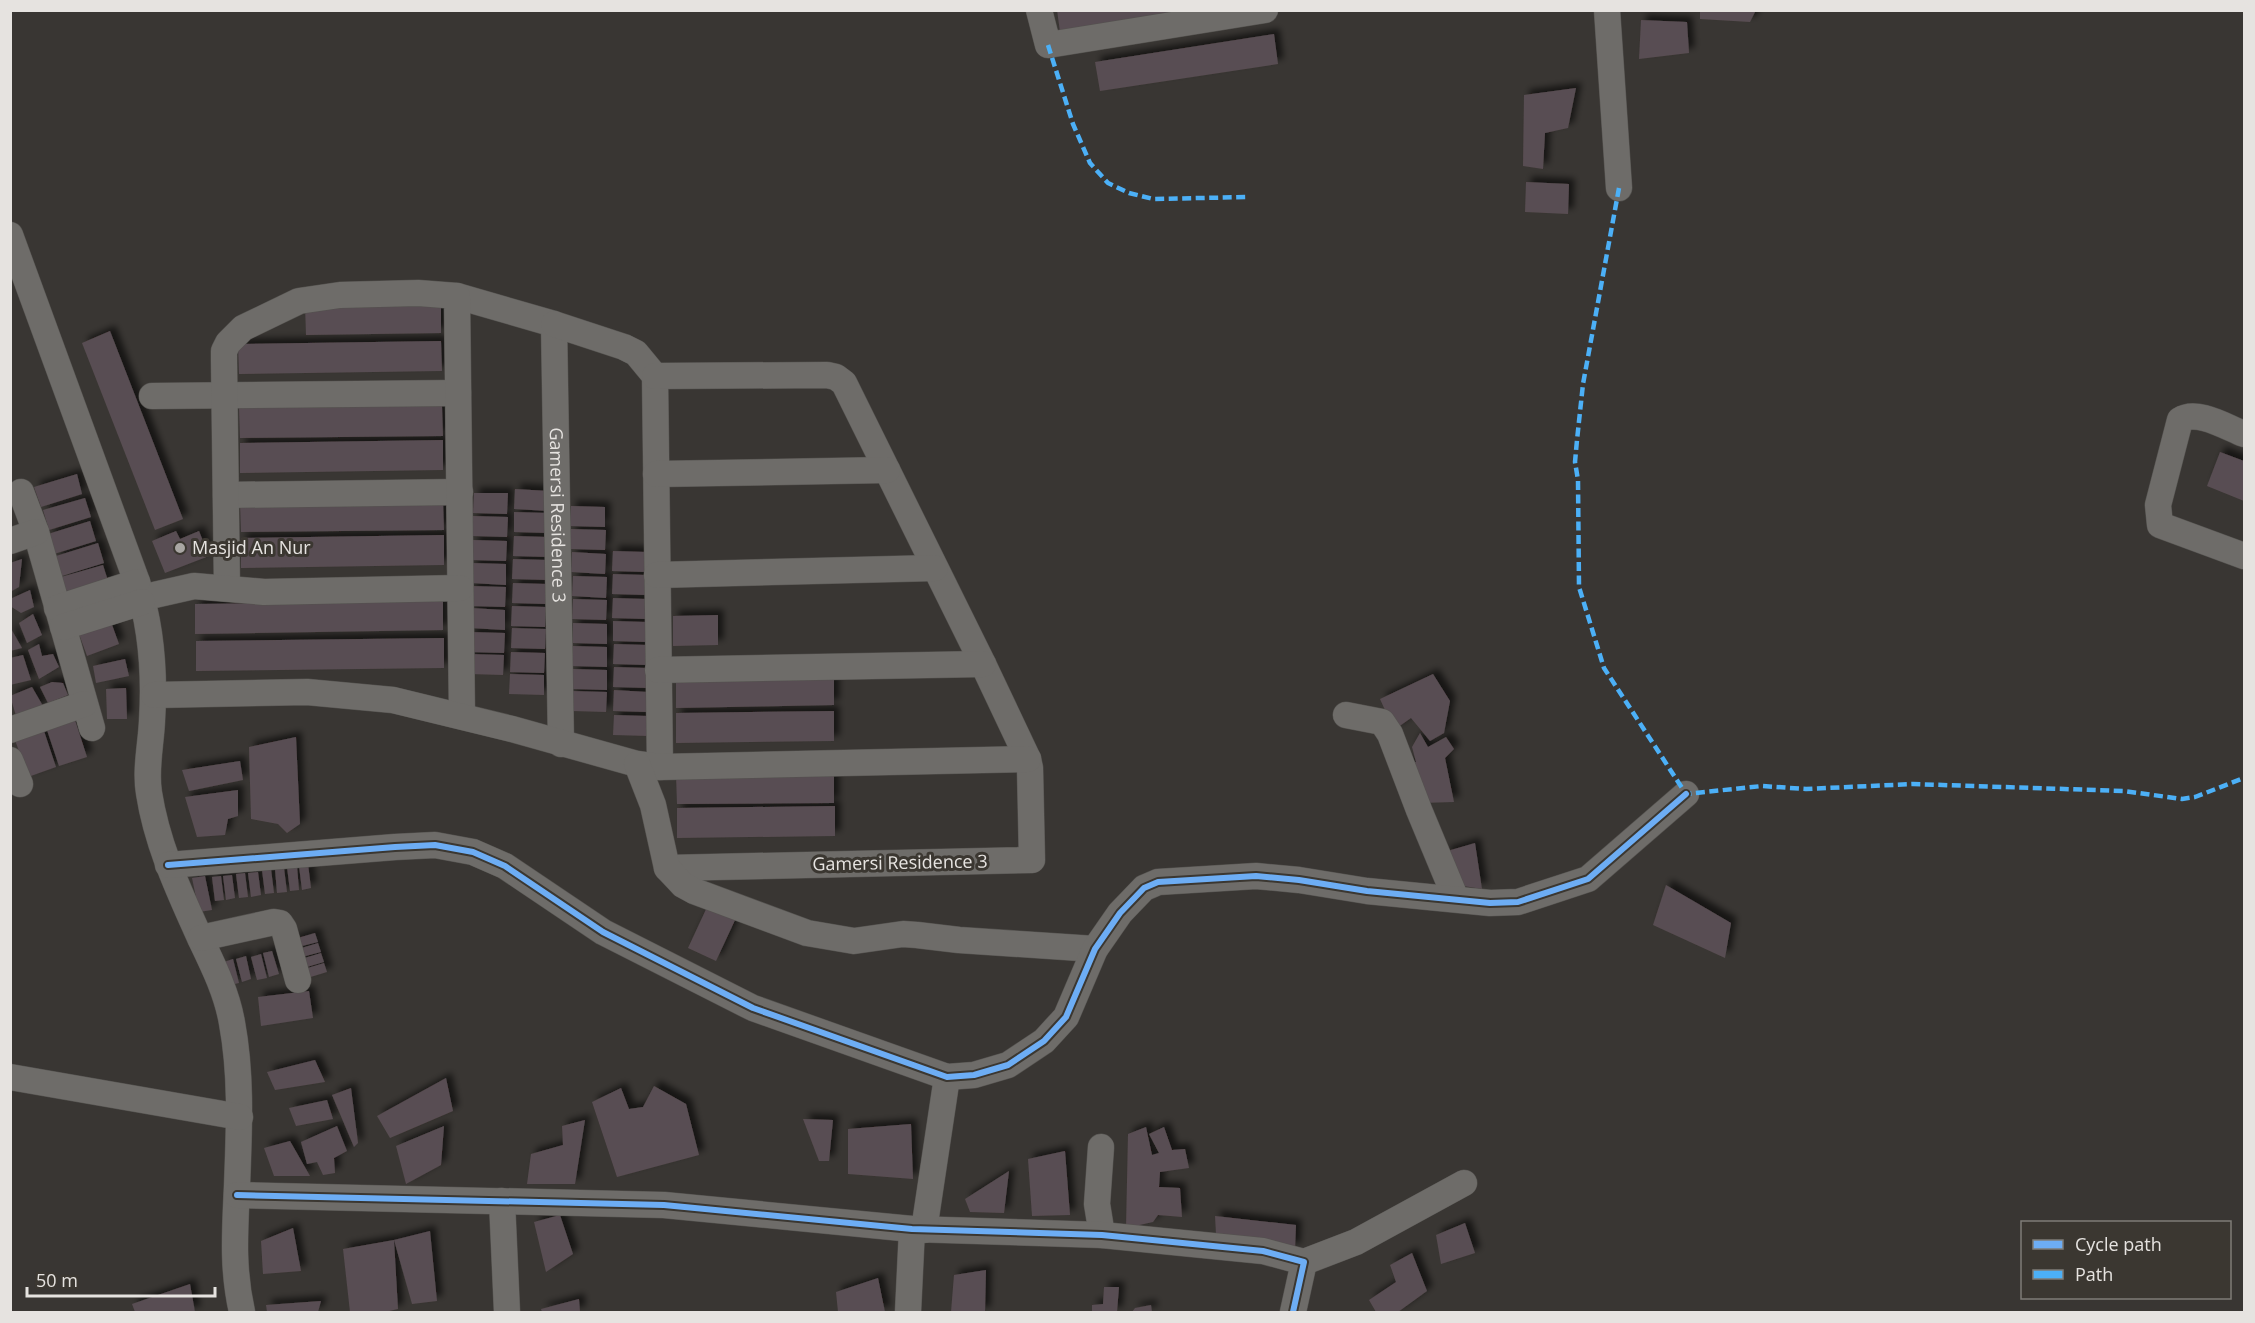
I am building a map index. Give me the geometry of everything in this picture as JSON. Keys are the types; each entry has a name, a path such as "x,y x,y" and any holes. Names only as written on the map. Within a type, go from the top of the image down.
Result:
{"street":[{"path":"1039,10 1048,45 1265,10"},
{"path":"1607,10 1619,188"},
{"path":"10,236 140,594 151,645 154,695 148,790 155,826 168,865 218,976 232,1020 237,1058 240,1117 233,1249 242,1312"},
{"path":"227,588 224,351 234,335 243,328 299,301 340,295 417,294 457,296 482,301 624,347 636,353 655,376 658,670 648,766 653,805 667,868 683,885 694,891 807,933 854,941 903,934 1095,949"},
{"path":"457,296 462,716"},
{"name":"Gamersi Residence 3","path":"554,324 561,744"},
{"name":"Gamersi Residence 3","path":"655,376 827,375 836,377 844,383 983,664 1028,759 1030,768 1032,860 667,868"},
{"path":"152,396 458,393"},
{"path":"2244,434 2198,415 2187,416 2180,420 2158,505 2160,525 2244,556"},
{"path":"656,474 887,470"},
{"path":"10,730 88,716 36,531 21,492"},
{"path":"226,495 459,492"},
{"path":"10,541 36,531"},
{"path":"657,575 935,568"},
{"path":"60,618 140,594 194,586 264,592 460,588"},
{"path":"658,670 983,664"},
{"path":"154,695 325,693 393,700 648,766 1028,759"},
{"path":"1346,715 1382,722 1390,734 1456,898"},
{"path":"10,760 20,784"},
{"path":"168,865 435,845 472,852 506,866 603,932 753,1008 947,1077 974,1075 1008,1065 1044,1041 1066,1017 1095,949 1134,896 1144,888 1158,882 1256,876 1367,891 1490,903 1518,902 1588,879 1686,794"},
{"path":"201,938 274,922 280,923 284,929 298,980"},
{"path":"10,1077 240,1117"},
{"path":"908,1312 918,1230 947,1077"},
{"path":"1101,1147 1097,1204 1102,1235"},
{"path":"237,1195 664,1205 918,1230 1102,1235 1263,1251 1304,1262 1356,1242 1464,1183"},
{"path":"502,1201 507,1312"},
{"path":"1293,1312 1304,1262"}],"building":[{"path":"1057,10 1190,10 1060,32"},
{"path":"1700,10 1756,10 1750,22 1700,19"},
{"path":"1641,20 1687,22 1689,53 1639,59"},
{"path":"1274,34 1278,64 1100,91 1095,62"},
{"path":"1576,88 1568,128 1545,133 1543,169 1523,166 1524,95"},
{"path":"1526,182 1569,184 1568,214 1525,212"},
{"path":"441,303 441,333 306,335 305,305"},
{"path":"110,331 183,519 155,530 82,343"},
{"path":"441,341 442,371 239,374 238,344"},
{"path":"442,406 443,436 240,438 239,408"},
{"path":"443,440 443,470 240,473 240,443"},
{"path":"2220,452 2244,461 2244,501 2207,486"},
{"path":"77,474 82,494 41,507 34,487"},
{"path":"515,489 549,491 549,511 514,509"},
{"path":"474,493 508,493 507,514 473,513"},
{"path":"85,498 91,517 49,530 43,510"},
{"path":"443,500 444,530 241,532 240,503"},
{"path":"571,506 605,507 605,527 570,526"},
{"path":"514,512 549,513 548,533 514,532"},
{"path":"473,516 508,517 507,537 473,536"},
{"path":"90,521 96,541 54,554 48,534"},
{"path":"571,529 606,530 605,550 571,549"},
{"name":"Masjid An Nur","path":"176,531 180,539 199,531 209,556 165,573 152,541"},
{"path":"444,535 444,565 241,568 241,538"},
{"path":"514,536 548,537 548,557 513,556"},
{"path":"473,540 507,541 506,561 472,560"},
{"path":"98,543 104,563 62,576 56,556"},
{"path":"613,551 647,552 646,572 612,571"},
{"path":"572,552 606,554 605,574 571,572"},
{"path":"22,559 19,587 10,592 10,563"},
{"path":"513,559 548,560 547,580 512,579"},
{"path":"472,563 506,564 506,585 471,583"},
{"path":"103,565 109,584 67,597 61,577"},
{"path":"613,574 647,575 646,595 612,594"},
{"path":"573,576 607,577 606,598 572,596"},
{"path":"513,583 547,584 546,604 512,603"},
{"path":"471,586 506,587 505,607 470,606"},
{"path":"30,590 34,607 21,613 10,606 10,599"},
{"path":"613,598 647,599 646,619 612,618"},
{"path":"573,599 607,600 606,620 572,619"},
{"path":"443,601 443,630 195,634 195,604"},
{"path":"512,606 546,607 545,627 511,626"},
{"path":"471,608 505,610 505,630 470,628"},
{"path":"33,614 42,635 27,643 19,623"},
{"path":"718,615 718,645 673,646 673,616"},
{"path":"613,621 647,622 647,642 613,641"},
{"path":"111,622 119,644 87,656 79,634"},
{"path":"573,623 607,624 607,644 573,643"},
{"path":"10,627 22,648 10,651"},
{"path":"512,628 546,629 545,649 511,648"},
{"path":"470,632 505,633 504,653 469,652"},
{"path":"444,638 444,668 196,671 196,641"},
{"path":"39,644 42,656 53,654 59,667 39,679 28,650"},
{"path":"614,644 648,645 647,665 613,664"},
{"path":"573,646 607,647 607,667 572,666"},
{"path":"511,652 545,653 544,673 510,672"},
{"path":"469,654 504,655 503,675 469,674"},
{"path":"23,655 31,680 10,685 10,658"},
{"path":"125,659 129,676 96,683 93,666"},
{"path":"614,667 648,668 648,688 613,687"},
{"path":"573,669 607,670 607,690 573,689"},
{"path":"510,674 544,675 544,695 509,694"},
{"path":"1433,674 1450,701 1444,733 1430,741 1411,718 1394,730 1380,699"},
{"path":"834,675 834,705 676,708 676,678"},
{"path":"52,682 63,683 68,695 48,703 40,687"},
{"path":"32,687 43,706 17,719 10,696"},
{"path":"126,688 127,719 107,719 106,689"},
{"path":"614,690 648,692 647,712 613,711"},
{"path":"572,691 607,692 606,712 572,711"},
{"path":"834,711 834,741 676,743 676,713"},
{"path":"614,715 648,716 648,736 613,735"},
{"path":"75,720 87,757 59,766 47,730"},
{"path":"44,731 56,767 28,777 15,740"},
{"path":"1420,733 1428,747 1446,737 1454,749 1445,758 1454,802 1421,803 1406,764 1416,762 1412,747"},
{"path":"296,737 300,824 287,833 278,824 251,819 249,747"},
{"path":"240,761 243,780 189,791 182,770"},
{"path":"834,773 834,803 677,804 676,775"},
{"path":"238,790 238,816 228,819 225,835 197,837 185,797"},
{"path":"835,806 835,836 677,838 677,808"},
{"path":"1475,843 1482,889 1457,885 1444,852"},
{"path":"308,864 311,888 302,890 299,866"},
{"path":"297,866 299,890 290,891 287,867"},
{"path":"284,868 287,892 277,893 275,869"},
{"path":"271,869 274,893 265,894 262,870"},
{"path":"258,872 261,895 251,897 248,873"},
{"path":"245,873 248,897 239,898 236,874"},
{"path":"232,875 235,898 226,900 223,876"},
{"path":"205,876 212,910 199,912 192,878"},
{"path":"221,876 224,900 215,901 212,877"},
{"path":"1666,885 1731,923 1725,958 1653,925"},
{"path":"708,905 736,918 716,961 688,948"},
{"path":"315,933 318,942 294,948 291,940"},
{"path":"318,943 321,952 298,958 295,950"},
{"path":"272,951 279,974 269,977 263,953"},
{"path":"321,953 324,962 300,969 298,960"},
{"path":"261,954 267,978 257,980 251,957"},
{"path":"246,956 251,979 242,982 236,959"},
{"path":"233,959 239,983 230,985 224,962"},
{"path":"324,963 327,972 304,979 301,970"},
{"path":"309,991 313,1018 261,1026 258,997"},
{"path":"315,1060 325,1082 275,1090 267,1072"},
{"path":"446,1078 453,1111 390,1138 377,1116"},
{"path":"654,1086 686,1104 699,1155 617,1177 592,1102 621,1088 629,1109 643,1107"},
{"path":"351,1088 358,1143 354,1147 332,1095"},
{"path":"327,1100 333,1119 296,1126 289,1108"},
{"path":"803,1119 833,1120 829,1161 819,1161"},
{"path":"585,1120 575,1184 527,1184 531,1154 563,1145 562,1126"},
{"path":"911,1124 913,1179 848,1174 848,1129"},
{"path":"337,1126 347,1151 334,1158 335,1173 323,1175 317,1162 307,1164 301,1142"},
{"path":"444,1126 441,1165 406,1184 396,1146"},
{"path":"1146,1127 1152,1155 1159,1153 1149,1134 1164,1127 1172,1150 1185,1149 1189,1168 1160,1172 1159,1187 1180,1188 1182,1217 1158,1215 1153,1222 1126,1228 1128,1134"},
{"path":"290,1141 310,1176 274,1176 264,1148"},
{"path":"1065,1151 1070,1215 1032,1216 1028,1159"},
{"path":"1009,1171 1004,1213 970,1212 965,1199"},
{"path":"560,1215 573,1254 546,1272 534,1222"},
{"path":"1215,1216 1296,1225 1295,1249 1216,1234"},
{"path":"1465,1223 1475,1253 1441,1264 1436,1235"},
{"path":"293,1228 301,1271 263,1274 261,1241"},
{"path":"430,1231 437,1301 412,1304 394,1240"},
{"path":"394,1240 398,1309 385,1312 350,1312 343,1249"},
{"path":"1412,1253 1427,1291 1398,1312 1376,1312 1369,1300 1396,1282 1390,1265"},
{"path":"986,1270 985,1312 951,1312 954,1275"},
{"path":"878,1278 885,1312 838,1312 836,1292"},
{"path":"190,1284 195,1312 135,1312 132,1304"},
{"path":"1104,1287 1119,1287 1117,1312 1092,1312 1092,1305 1103,1304"},
{"path":"579,1299 580,1312 542,1312 541,1309"},
{"path":"321,1301 318,1312 267,1312 266,1305"},
{"path":"1151,1305 1152,1312 1132,1312 1135,1308"}],"marked path":[{"path":"1048,45 1073,124 1090,163 1108,183 1129,193 1153,199 1249,197"},
{"path":"1619,188 1583,384 1577,440 1575,462 1578,480 1579,587 1604,668 1686,794 1762,786 1806,789 1913,784 2124,791 2182,799 2195,797 2244,778"}],"cycle path":[{"path":"168,865 435,845 473,852 505,866 603,932 753,1008 947,1077 974,1075 1008,1065 1044,1041 1066,1017 1095,949 1120,913 1144,888 1158,882 1256,876 1367,891 1490,903 1518,902 1588,879 1686,794"},
{"path":"237,1195 664,1205 912,1229 1102,1235 1263,1251 1304,1262 1293,1312"}],"place":[{"name":"Masjid An Nur","path":"180,548"}]}
